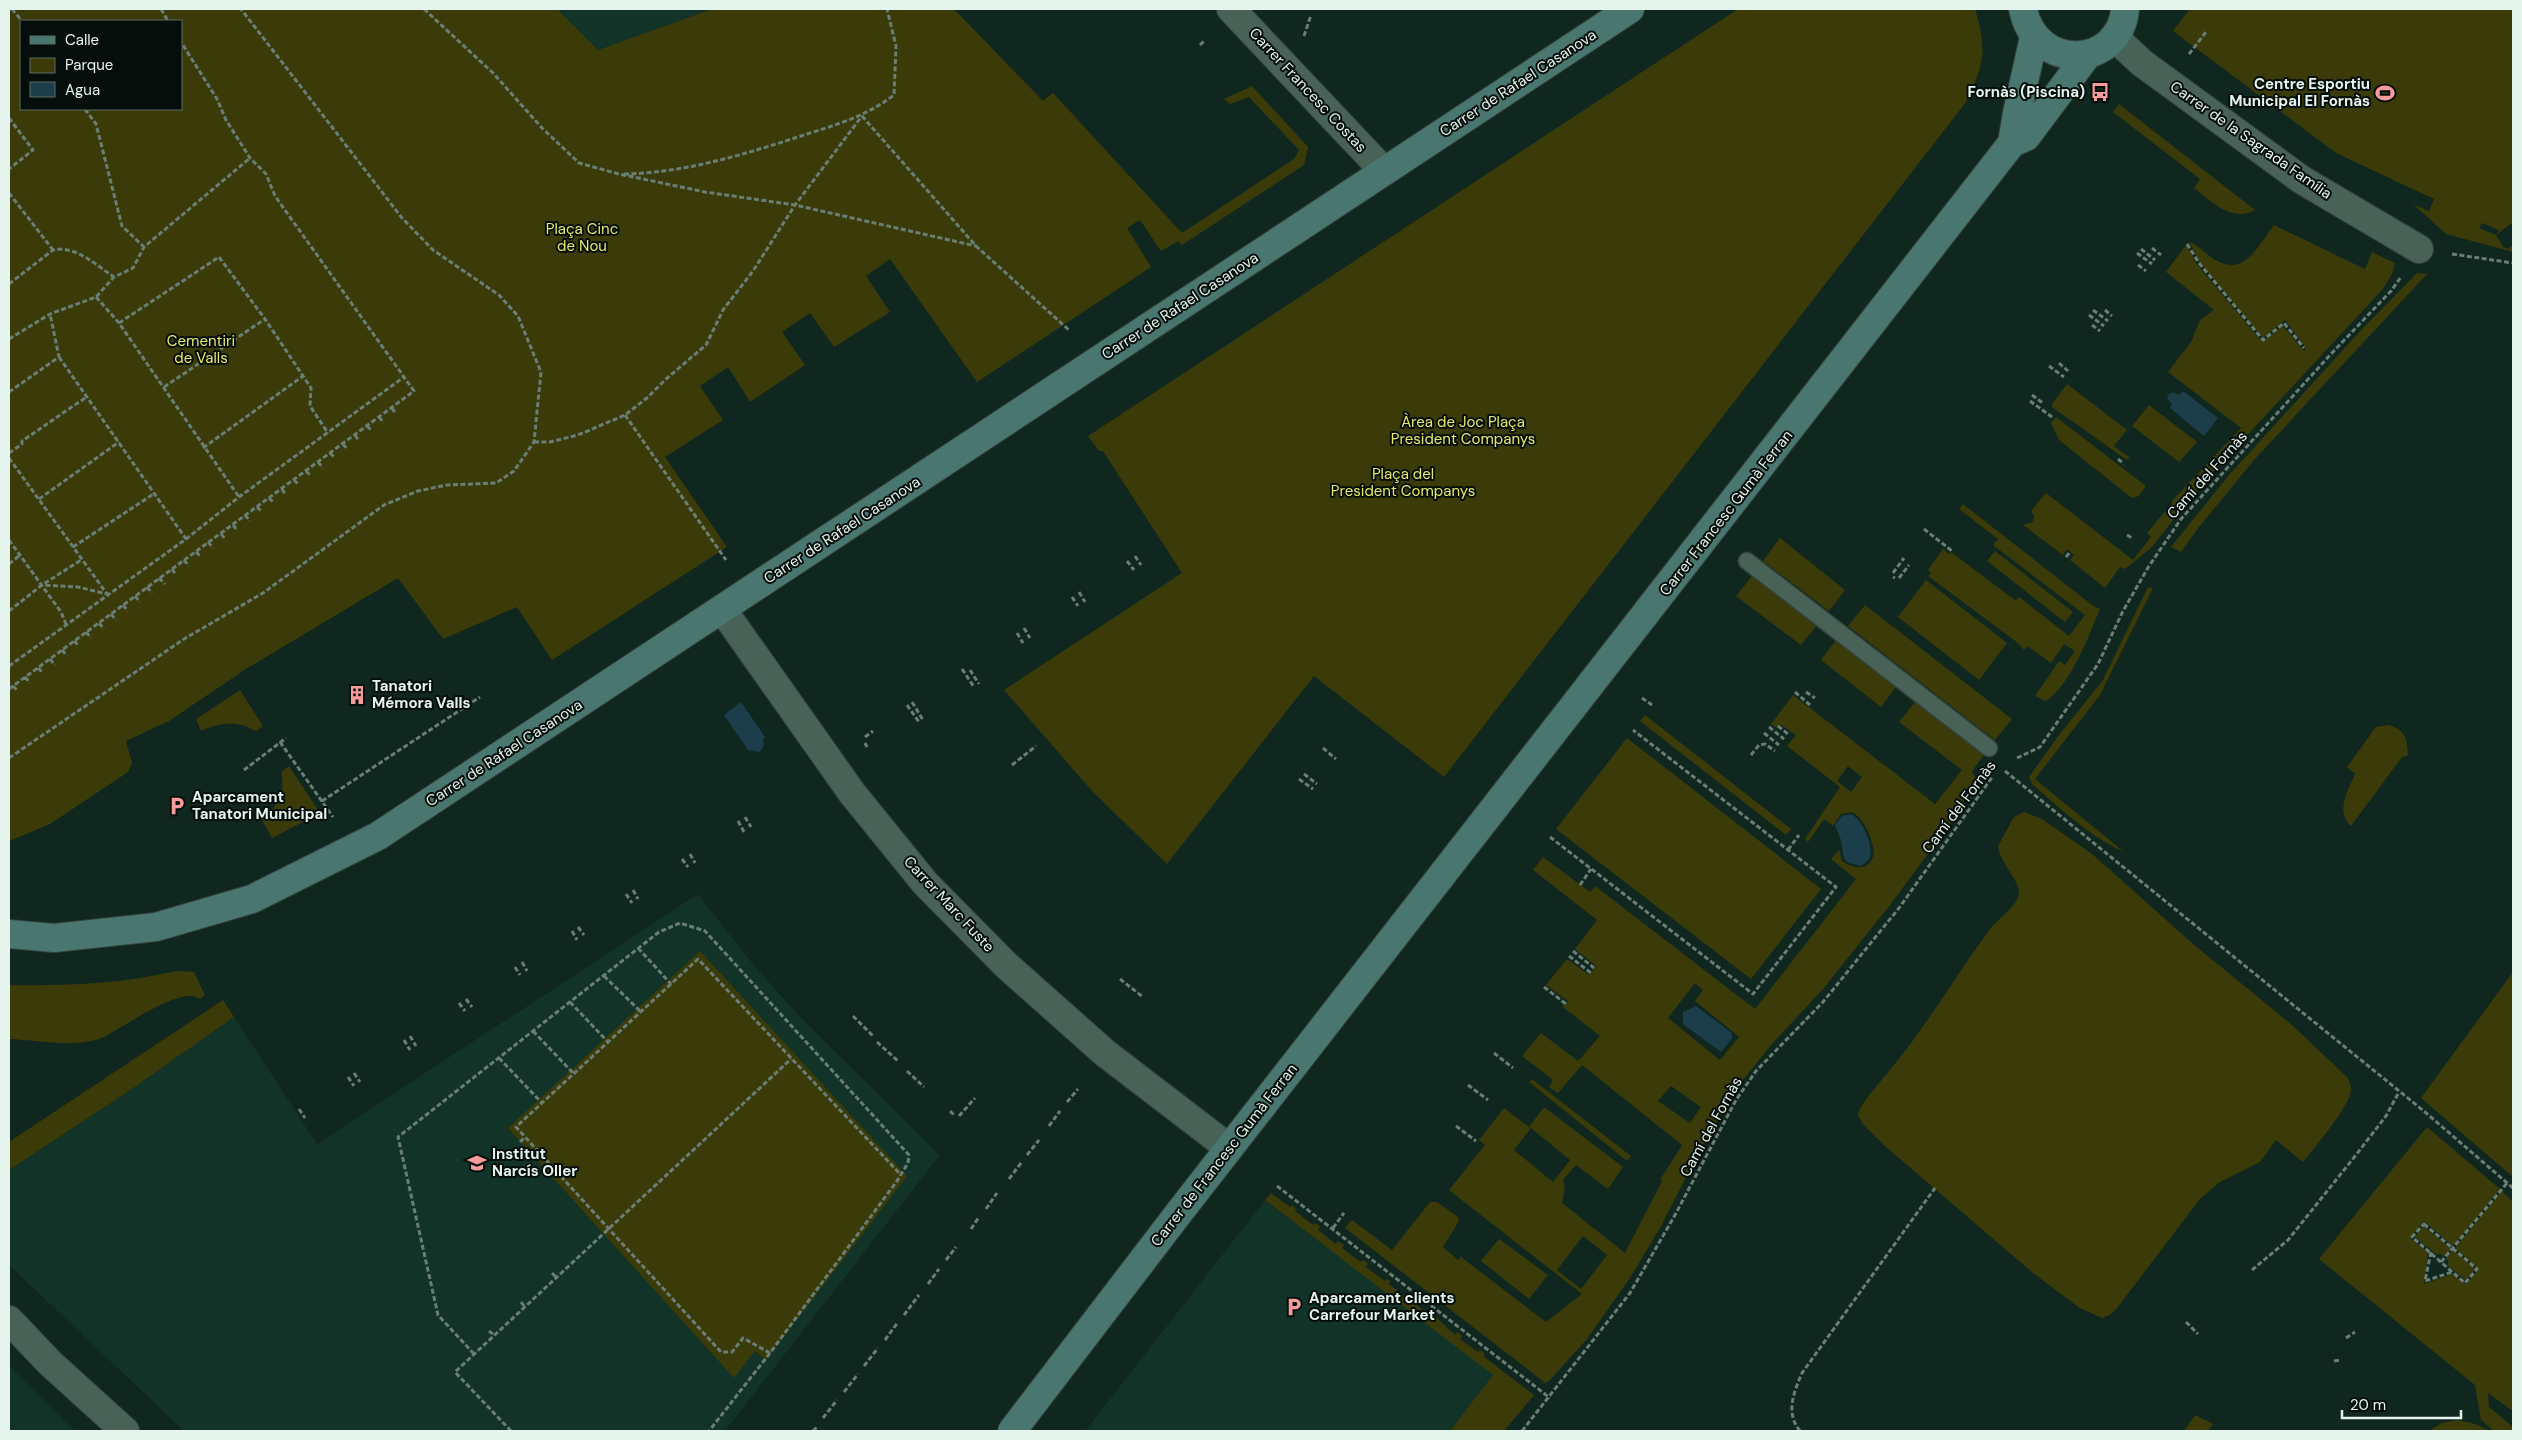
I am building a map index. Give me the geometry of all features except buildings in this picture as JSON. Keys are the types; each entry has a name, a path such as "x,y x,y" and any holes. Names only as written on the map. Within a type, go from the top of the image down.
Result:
{"street":[{"name":"Carrer Francesc Costas","path":"1231,9 1384,171"},
{"name":"Carrer de Rafael Casanova","path":"9,934 54,938 156,927 252,900 378,836 1630,9"},
{"path":"2023,9 2026,21 2034,37 2047,48 2070,56 2088,54 2104,46 2114,37 2124,18 2125,9"},
{"path":"2012,143 2034,37"},
{"name":"Carrer de la Sagrada Família","path":"2114,37 2142,63 2302,180 2420,250"},
{"path":"2012,143 2026,137 2088,54"},
{"name":"Carrer Francesc Gumà Ferran","path":"1438,880 2012,143"},
{"name":"Carrer Marc Fuste","path":"722,609 852,793 925,883 1006,965 1105,1053 1229,1148"},
{"name":"Carrer de Francesc Gumà Ferran","path":"1012,1431 1438,880"},
{"path":"9,1320 50,1363 125,1431"}],"lane":[{"path":"1747,561 1989,748"}],"path":[{"path":"12,9 21,20"},
{"path":"160,9 167,20"},
{"path":"9,758 184,639 263,593 384,505 418,491 447,485 496,483 514,471 534,442 541,372 518,316 499,295 433,250 402,218 241,9"},
{"path":"424,9 494,74 542,128 579,163 618,174 705,192 795,205 976,246"},
{"path":"618,174 652,174 758,150 862,116 894,95 896,46 887,9"},
{"path":"1303,37 1311,15"},
{"path":"2189,54 2206,32"},
{"path":"1200,45 1204,41"},
{"path":"9,689 414,391 275,196 266,174 250,158 226,120 217,99 182,44"},
{"path":"87,110 96,124 122,226 144,247"},
{"path":"534,442 550,442 578,435 624,415 647,398 706,345 723,310 753,271 795,205 862,116"},
{"path":"862,116 976,246 1070,331"},
{"path":"9,118 33,150 9,169"},
{"path":"9,339 50,314 96,297 114,277 133,268 144,247 250,158"},
{"path":"9,193 54,250 80,254 114,277"},
{"path":"2187,244 2198,263 2263,340 2284,323 2304,348"},
{"path":"2152,248 2161,254"},
{"path":"2140,249 2155,260"},
{"path":"9,284 54,250"},
{"path":"2420,250 2513,263"},
{"name":"Camí del Fornàs","path":"2016,759 2040,747 2098,664 2123,612 2149,566 2181,519 2391,291 2420,250"},
{"path":"2137,253 2152,264"},
{"path":"119,322 219,256 265,319 311,388 310,406 328,433"},
{"path":"2138,265 2146,272"},
{"path":"96,297 119,322 239,497"},
{"path":"2093,310 2108,321"},
{"path":"2105,310 2112,316"},
{"path":"50,314 59,356 186,540"},
{"path":"2089,314 2104,326"},
{"path":"164,387 265,319"},
{"path":"2092,325 2100,331"},
{"path":"9,392 59,356"},
{"path":"2059,364 2068,371"},
{"path":"2049,366 2064,377"},
{"path":"204,448 303,376"},
{"path":"9,666 107,594 186,540 239,497 404,377"},
{"path":"2032,395 2044,404"},
{"path":"9,453 22,444 22,441 88,396"},
{"path":"2030,401 2052,417"},
{"path":"392,408 396,414"},
{"path":"624,415 726,560"},
{"path":"379,417 384,423"},
{"path":"367,426 372,431"},
{"path":"355,435 359,441"},
{"path":"39,499 119,442"},
{"path":"343,444 347,450"},
{"path":"330,453 335,458"},
{"path":"9,458 107,594"},
{"path":"2118,459 2124,464"},
{"path":"318,462 323,468"},
{"path":"306,471 311,476"},
{"path":"294,480 299,485"},
{"path":"282,488 286,494"},
{"path":"73,547 155,493"},
{"path":"269,498 274,503"},
{"path":"257,507 262,512"},
{"path":"245,515 250,521"},
{"path":"232,525 237,530"},
{"path":"1924,529 1952,551"},
{"path":"221,534 226,539"},
{"path":"2128,535 2132,538"},
{"path":"9,540 61,612 66,624"},
{"path":"208,542 213,548"},
{"path":"196,552 201,557"},
{"path":"2066,557 2070,552"},
{"path":"9,564 20,555"},
{"path":"1135,556 1141,565"},
{"path":"1904,558 1895,576 1909,565"},
{"path":"9,611 42,585 81,560"},
{"path":"184,560 189,566"},
{"path":"1127,561 1134,570"},
{"path":"172,569 176,575"},
{"path":"159,578 165,584"},
{"path":"42,585 78,587 107,594"},
{"path":"147,587 152,593"},
{"path":"1079,592 1085,602"},
{"path":"135,596 140,602"},
{"path":"1072,596 1078,606"},
{"path":"123,605 128,611"},
{"path":"110,614 116,620"},
{"path":"99,623 104,629"},
{"path":"1024,628 1030,638"},
{"path":"86,632 91,638"},
{"path":"1017,633 1023,643"},
{"path":"74,641 80,646"},
{"path":"62,650 67,656"},
{"path":"50,659 55,664"},
{"path":"38,668 43,673"},
{"path":"962,669 974,687"},
{"path":"970,670 979,684"},
{"path":"25,677 30,683"},
{"path":"13,686 18,691"},
{"path":"1795,692 1810,704"},
{"path":"1806,692 1815,698"},
{"path":"322,801 480,697"},
{"path":"1642,698 1652,705"},
{"path":"912,702 923,720"},
{"path":"907,705 919,722"},
{"path":"1778,726 1788,734"},
{"path":"1769,727 1784,739"},
{"path":"1550,837 1753,994 1836,887 1633,730"},
{"path":"865,737 873,731"},
{"path":"1764,733 1779,745"},
{"path":"244,770 286,738"},
{"path":"280,742 332,817"},
{"path":"865,743 867,747"},
{"path":"1751,755 1758,745 1765,744 1774,751"},
{"path":"1012,765 1036,746"},
{"path":"1323,748 1336,759"},
{"path":"2000,767 2399,1092 2513,1188"},
{"path":"1304,774 1317,784"},
{"name":"Camí del Fornàs","path":"1522,1431 1550,1398 1630,1293 1675,1215 1736,1100 1751,1078 1823,1002 1899,908 1994,774"},
{"path":"1299,779 1313,789"},
{"path":"745,817 751,827"},
{"path":"738,822 744,832"},
{"path":"1788,850 1799,835"},
{"path":"690,854 695,863"},
{"path":"682,859 688,867"},
{"path":"1580,885 1591,869"},
{"path":"633,890 638,899"},
{"path":"626,894 632,903"},
{"path":"474,1354 438,1315 398,1137 659,932 680,923 705,931 909,1155 908,1164 901,1175 770,1353 709,1431"},
{"path":"578,927 584,935"},
{"path":"572,931 577,940"},
{"path":"638,948 671,984"},
{"path":"1573,951 1594,968"},
{"path":"1569,956 1591,973"},
{"path":"770,1353 743,1338 732,1352 721,1352 516,1127 698,959 901,1175"},
{"path":"522,962 527,971"},
{"path":"515,967 520,975"},
{"path":"604,976 641,1012"},
{"path":"1120,979 1144,997"},
{"path":"1544,987 1566,1004"},
{"path":"466,998 472,1007"},
{"path":"570,1002 608,1042"},
{"path":"459,1003 465,1011"},
{"path":"853,1016 874,1037"},
{"path":"533,1031 574,1074"},
{"path":"410,1036 416,1046"},
{"path":"404,1040 410,1050"},
{"path":"878,1042 898,1061"},
{"path":"1494,1053 1514,1068"},
{"path":"499,1058 542,1103"},
{"path":"511,1431 455,1372 791,1058"},
{"path":"908,1072 924,1087"},
{"path":"354,1073 360,1082"},
{"path":"348,1077 354,1086"},
{"path":"1468,1085 1488,1100"},
{"path":"1067,1102 1078,1089"},
{"path":"2252,1270 2288,1240 2386,1116 2399,1092"},
{"path":"950,1111 957,1116 975,1098"},
{"path":"299,1109 305,1118"},
{"path":"1049,1126 1060,1111"},
{"path":"1456,1126 1476,1142"},
{"path":"520,1142 525,1137"},
{"path":"1027,1155 1038,1140"},
{"path":"1009,1179 1021,1163"},
{"path":"2441,1262 2507,1183"},
{"path":"1277,1186 1550,1398"},
{"path":"1800,1431 1792,1420 1791,1409 1796,1387 1802,1373 1935,1188"},
{"path":"986,1209 997,1193"},
{"path":"1333,1228 1344,1213"},
{"path":"971,1229 979,1217"},
{"path":"2424,1224 2453,1248 2477,1269 2465,1283 2412,1237 2424,1224"},
{"path":"946,1260 956,1247"},
{"path":"2431,1252 2426,1281 2452,1272"},
{"path":"928,1284 939,1269"},
{"path":"552,1273 556,1277"},
{"path":"904,1315 919,1295"},
{"path":"521,1302 525,1307"},
{"path":"885,1340 898,1322"},
{"path":"2186,1322 2198,1334"},
{"path":"489,1331 494,1335"},
{"path":"2346,1338 2354,1332"},
{"path":"864,1366 878,1348"},
{"path":"2334,1361 2340,1360"},
{"path":"844,1392 858,1374"},
{"path":"824,1418 837,1400"},
{"path":"813,1431 817,1427"}],"shaded area":[{"path":"557,9 712,9 598,50"},
{"name":"Institut Narcís Oller","path":"698,894 752,963 802,1019 940,1155 725,1431 184,1431 9,1265 9,1170 129,1091 234,1017 317,1144"},
{"name":"Aparcament clients Carrefour Market","path":"1265,1200 1494,1375 1450,1431 1085,1431"},
{"path":"9,1366 39,1396 76,1431 9,1431"}],"green space":[{"name":"Plaça Cinc de Nou","path":"9,9 557,9 598,50 712,9 954,9 1043,101 1053,93 1182,233 1294,159 1299,150 1249,97 1230,104 1224,99 1252,86 1308,147 1304,165 1182,245 1178,241 1161,251 1140,220 1127,228 1151,267 977,382 890,259 866,276 890,312 834,347 810,313 782,332 805,365 750,402 728,367 700,386 723,420 665,457 727,547 552,660 517,607 443,639 398,578 246,669 169,721 126,741 132,763 128,772 50,824 9,841"},
{"name":"Plaça del President Companys","path":"1738,9 1975,9 1982,46 1980,66 1966,102 1444,777 1314,676 1167,864 1093,792 1004,690 1182,573 1103,451 1099,451 1088,436"},
{"name":"Centre Esportiu Municipal El Fornàs","path":"2190,9 2513,9 2513,222 2496,235 2503,247 2508,249 2513,245 2513,252 2446,234 2413,204 2429,211 2434,199 2336,153 2173,31","holes":["2482,223 2499,230 2496,235 2479,228"]},
{"path":"2119,104 2255,210 2238,214 2222,209 2207,199 2194,188 2200,179 2113,112"},
{"path":"2274,225 2365,269 2372,252 2395,263 2392,274 2383,289 2200,486 2151,548 2125,569 2120,567 2105,588 2070,560 2074,555 2067,549 2063,555 2023,525 2033,522 2034,516 2031,511 2046,493 2133,560 2151,537 2147,533 2172,501 2241,428 2168,372 2191,342 2200,320 2214,310 2166,272 2186,245 2196,263 2262,342 2283,326 2304,351 2306,348 2285,320 2263,338 2200,263 2189,242 2222,263 2232,265 2248,258"},
{"path":"2417,273 2427,274 2254,460 2181,552 2171,547 2229,475 2362,329"},
{"path":"2067,384 2127,430 2114,446 2130,458 2127,460 2052,407 2052,404"},
{"path":"2149,405 2197,442 2179,462 2132,426"},
{"path":"2056,417 2146,486 2139,496 2132,498 2059,440 2051,423"},
{"path":"1963,504 2092,605 2100,609 2071,672 2055,694 2046,701 2035,696 2059,661 2065,665 2075,651 2064,644 2051,663 2028,646 2024,650 2018,643 1928,576 1931,573 1928,570 1943,549 1949,554 1951,552 2016,601 2019,597 2069,636 2085,615 1993,545 1998,539 1959,509"},
{"path":"1780,538 1845,590 1829,611 1763,561"},
{"path":"1995,551 2073,612 2065,622 1987,561"},
{"path":"1752,576 1817,625 1801,645 1736,596"},
{"path":"1926,580 2007,643 1979,680 1898,617"},
{"path":"2148,587 2153,588 2100,695 2035,779 2123,851 2100,839 2076,821 2032,784 2029,777 2059,735 2103,680"},
{"path":"1865,605 2012,719 1995,740 1848,626"},
{"path":"1836,640 1896,687 1881,707 1821,660"},
{"path":"240,690 263,726 256,731 242,725 222,724 201,731 196,719"},
{"path":"1793,695 1935,804 1962,770 1899,722 1915,702 1984,755 1972,771 1976,779 1956,816 1890,905 1823,989 1772,1044 1739,1085 1700,1150 1660,1228 1630,1278 1587,1339 1549,1381 1542,1384 1544,1382 1345,1228 1352,1220 1392,1250 1430,1202 1437,1202 1458,1217 1459,1221 1443,1247 1458,1260 1461,1257 1546,1322 1582,1294 1449,1190 1485,1145 1479,1140 1504,1108 1529,1127 1544,1107 1623,1167 1608,1189 1576,1165 1563,1180 1565,1189 1562,1203 1625,1253 1662,1181 1660,1180 1682,1145 1582,1065 1558,1093 1549,1087 1553,1080 1522,1056 1541,1033 1578,1061 1600,1036 1563,1007 1568,1001 1546,985 1567,959 1589,975 1596,966 1575,949 1597,920 1533,870 1543,857 1590,892 1595,886 1755,1009 1856,879 1831,859 1839,850 1842,861 1852,866 1861,867 1869,863 1874,853 1867,830 1860,819 1852,812 1841,814 1833,826 1824,819 1808,842 1805,839 1840,787 1787,746 1796,735 1780,724 1777,728 1771,724","holes":["1848,766 1862,777 1851,792 1837,781","1695,983 1703,990 1695,1001 1739,1037 1720,1060 1668,1018","1671,1086 1701,1107 1690,1123 1658,1101","1531,1128 1570,1160 1553,1182 1514,1150","1583,1236 1607,1255 1581,1289 1557,1270"]},
{"path":"1645,715 1791,829 1786,835 1640,721"},
{"path":"2388,725 2402,732 2406,740 2408,756 2402,757 2351,826 2346,820 2343,808 2346,794 2355,774 2347,767 2376,727"},
{"path":"1627,738 1821,889 1751,979 1556,829"},
{"path":"289,766 320,813 272,838 261,818 272,809 279,799 282,786 281,772"},
{"path":"2024,812 2042,819 2092,854 2192,943 2292,1025 2348,1078 2351,1088 2339,1115 2303,1162 2276,1140 2260,1162 2220,1182 2200,1199 2117,1308 2110,1315 2102,1318 2080,1308 2033,1273 1886,1147 1862,1123 1858,1115 1867,1098 1918,1034 1988,932 2017,899 2019,889 2002,859 1998,846 2014,817"},
{"path":"700,951 907,1176 766,1360 755,1351 734,1378 508,1128"},
{"path":"176,971 194,972 205,995 200,999 192,996 180,997 167,1002 104,1037 93,1041 57,1043 9,1039 9,985 93,983 135,979"},
{"path":"2513,972 2513,1177 2421,1098"},
{"path":"223,1000 234,1017 129,1091 9,1170 9,1142"},
{"path":"1532,1079 1631,1156 1627,1161 1529,1082"},
{"path":"2427,1127 2500,1189 2453,1246 2424,1221 2410,1238 2428,1253 2424,1284 2452,1274 2466,1284 2479,1269 2455,1248 2502,1191 2513,1202 2513,1411 2488,1393 2489,1407 2513,1427 2513,1431 2494,1431 2481,1420 2475,1385 2319,1259"},
{"path":"1271,1193 1290,1207 1292,1205 1296,1209 1295,1211 1313,1225 1315,1223 1320,1227 1318,1230 1336,1244 1338,1241 1344,1245 1342,1248 1361,1262 1363,1260 1368,1264 1366,1267 1385,1281 1387,1279 1390,1281 1389,1284 1408,1299 1410,1297 1415,1300 1413,1302 1431,1317 1434,1315 1455,1335 1457,1332 1462,1336 1460,1339 1478,1352 1480,1350 1485,1354 1483,1356 1534,1395 1504,1431 1450,1431 1493,1375 1265,1200"},
{"path":"2424,1226 2451,1249 2444,1257 2439,1253 2437,1255 2415,1237"},
{"path":"1499,1239 1548,1275 1529,1299 1481,1261"},
{"path":"2453,1250 2475,1269 2466,1280 2447,1265 2449,1262 2446,1259"},
{"path":"2195,1415 2213,1424 2208,1431 2184,1431"},
{"path":"2458,1420 2475,1424 2491,1431 2429,1431 2442,1423"}],"water":[{"path":"2183,391 2218,418 2204,436 2170,408 2172,404 2167,398 2169,394 2173,392 2179,395"},
{"path":"741,702 765,737 763,739 764,745 760,752 748,750 724,715"},
{"path":"1851,814 1864,828 1869,841 1869,860 1861,866 1849,863 1844,859 1841,840 1835,825 1842,816"},
{"path":"1696,1006 1732,1033 1732,1038 1721,1052 1683,1024 1683,1012"}],"place":[{"name":"Fornàs (Piscina)","path":"2100,92"},
{"name":"Centre Esportiu Municipal El Fornàs","path":"2385,93"},
{"name":"Tanatori Mémora Valls","path":"357,695"},
{"name":"Aparcament Tanatori Municipal","path":"177,806"},
{"name":"Institut Narcís Oller","path":"477,1163"},
{"name":"Aparcament clients Carrefour Market","path":"1294,1307"}],"park label":[{"name":"Cementiri de Valls","path":"201,350"},
{"name":"Àrea de Joc Plaça President Companys","path":"1463,430"}]}
